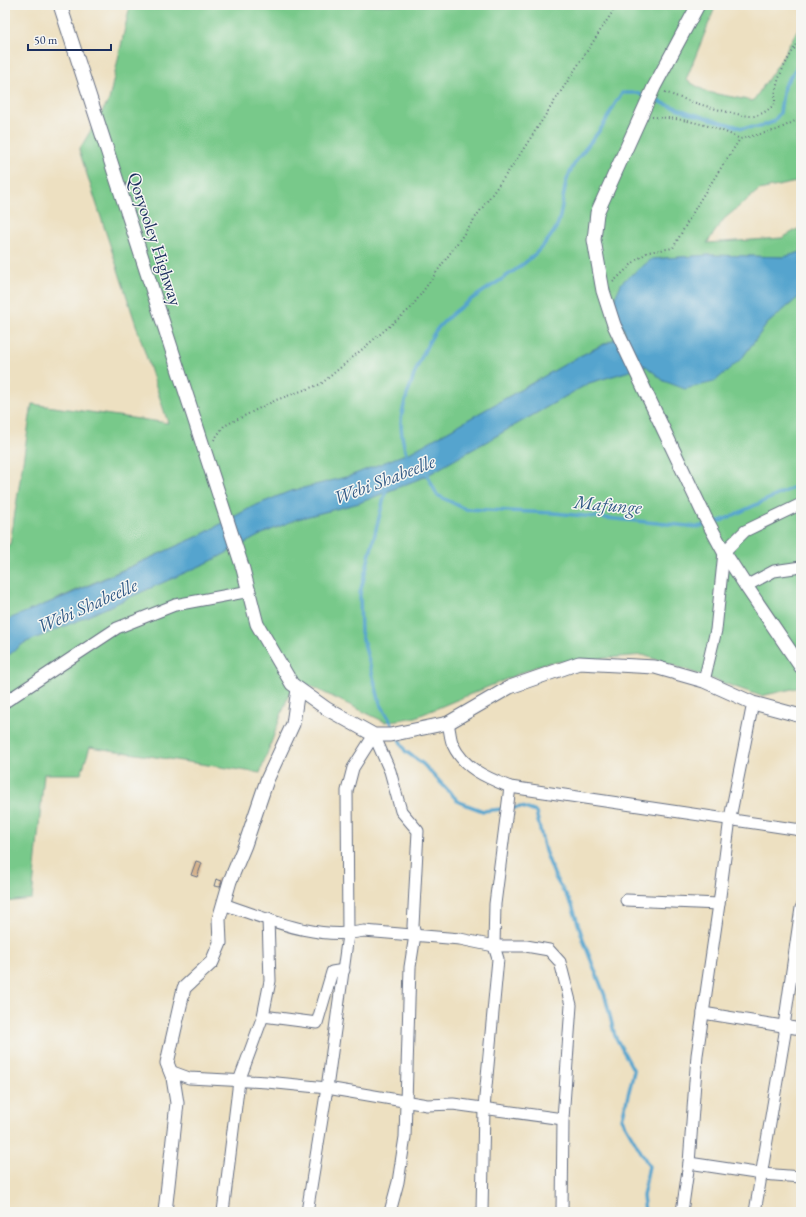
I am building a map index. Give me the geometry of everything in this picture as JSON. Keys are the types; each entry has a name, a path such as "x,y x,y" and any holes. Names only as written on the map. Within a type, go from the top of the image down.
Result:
{"street":[{"name":"Qoryooley Highway","path":"60,5 250,591"},
{"path":"698,5 653,90 597,213 594,240 603,291 614,325 705,517 724,552 801,667"},
{"path":"704,681 716,630 724,552 745,531 801,504"},
{"path":"746,586 774,571 801,567"},
{"path":"5,702 117,628 175,605 250,591 256,624 292,684 327,709 374,735 390,735 448,723 510,687 579,664 655,667 704,681 753,703 801,716"},
{"path":"165,1212 177,1103 170,1071 166,1063 184,988 212,962 220,943 219,919 230,880 245,845 267,780 293,724 298,689"},
{"path":"682,1212 689,1163 697,1055 730,818 753,703"},
{"path":"448,723 453,745 467,765 482,775 510,788 730,818 801,830"},
{"path":"307,1212 327,1088 348,935 347,791 353,768 374,735"},
{"path":"374,735 390,772 401,810 418,831 413,926 415,935 410,968 405,1137 398,1182 390,1212"},
{"path":"482,1212 484,1108 498,959 494,946 495,904 505,817 508,812 510,788"},
{"path":"626,900 719,904"},
{"path":"223,904 303,930 348,935 364,931 415,935 460,939 494,946 526,946 549,950 560,962 571,1005 563,1119 562,1212"},
{"path":"755,1212 785,1033 784,1026 801,908"},
{"path":"222,1212 239,1081 263,1016 270,981 268,919"},
{"path":"263,1016 317,1023 332,972 344,970"},
{"path":"703,1013 801,1029"},
{"path":"170,1071 189,1078 267,1082 327,1088 427,1104 453,1104 563,1119"},
{"path":"689,1163 762,1174 801,1178"}],"path":[{"path":"205,452 224,426 276,400 321,384 411,308 515,162 617,5"},
{"path":"653,90 678,98 752,116 765,113 775,104 778,79 801,38"},
{"path":"642,114 674,118 728,132 740,139"},
{"path":"603,291 635,260 648,252 673,248 700,200 740,139 777,130 801,118"}],"green space":[{"path":"130,5 716,5 686,80 707,92 753,101 781,60 801,23 801,135 796,138 801,149 801,181 759,190 724,219 707,243 782,238 801,227 801,252 784,257 710,255 652,259 618,316 626,333 578,357 413,451 350,476 288,492 252,507 199,536 5,622 5,547 10,544 32,404 168,423 79,150 109,100"},
{"path":"801,295 801,687 761,696 643,655 545,663 416,717 385,722 304,683 289,694 260,773 90,747 81,774 44,774 32,899 5,902 5,658 24,643 211,561 264,533 297,519 359,503 426,476 589,383 646,366 664,381 742,358 767,324"}],"water":[{"name":"Webi Shabeelle","path":"801,252 801,295 767,324 742,358 714,382 685,389 664,381 646,366 589,383 426,476 359,503 297,519 264,533 211,561 24,643 5,658 5,622 9,619 68,595 199,536 252,507 288,492 350,476 413,451 578,357 626,334 618,316 614,300 622,282 652,259 710,255 784,257"}],"building":[{"path":"196,861 202,863 197,877 191,875"},
{"path":"216,879 222,881 220,887 214,886"}],"waterway":[{"path":"652,99 690,113 742,128 759,127 773,122 780,113 784,86 801,61"},
{"name":"Webi Shabeelle","path":"407,457 402,435 401,419 416,369 437,329 465,304 513,272 541,248 557,227 561,213 564,191 571,170 602,127 616,101 622,93 637,93 646,97"},
{"name":"Mafunge","path":"426,472 437,495 465,509 554,513 698,527 723,520 801,484"},
{"name":"Webi Shabeelle","path":"386,490 360,593 361,632 380,703 396,731"},
{"path":"398,737 405,751 423,764 459,802 483,811 522,807 536,812 545,851 556,879 572,905 585,945 605,996 615,1036 634,1071 622,1119 649,1166 643,1196 645,1212"}]}
